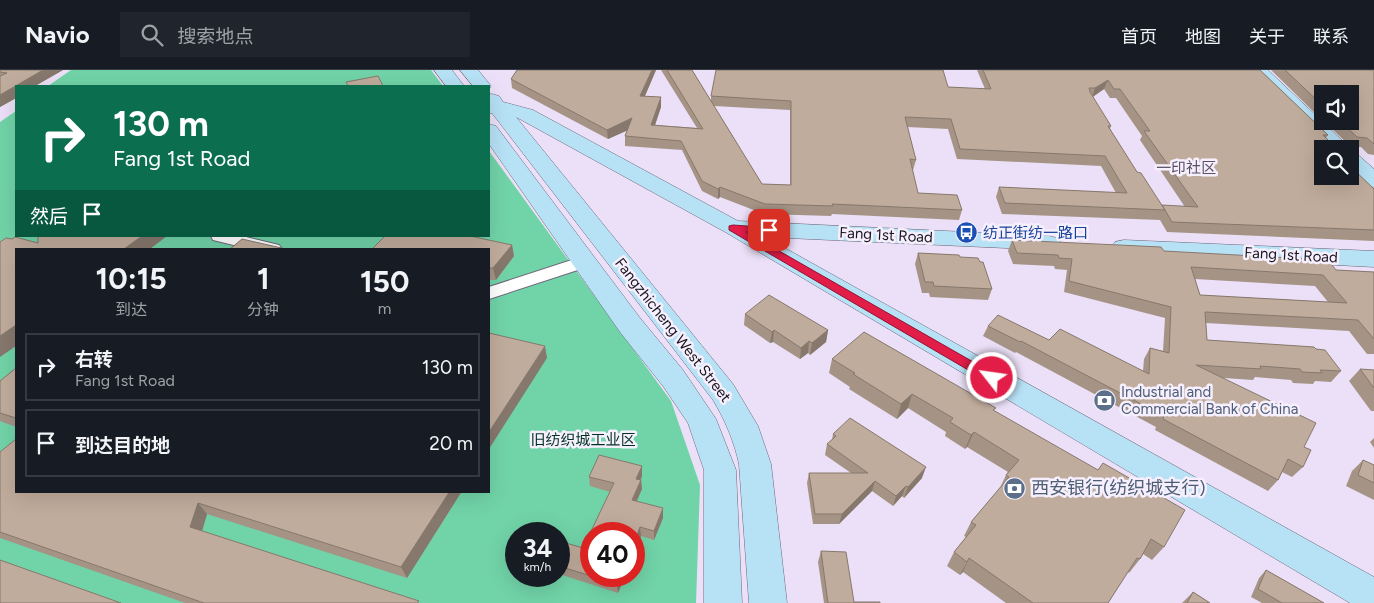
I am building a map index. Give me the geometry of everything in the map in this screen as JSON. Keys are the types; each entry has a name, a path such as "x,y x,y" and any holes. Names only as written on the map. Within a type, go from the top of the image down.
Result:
{"street":[{"path":"443,70 454,85"},
{"name":"Fangzhicheng West Street","path":"469,70 478,85"},
{"path":"1258,70 1331,140"},
{"name":"Fang 1st Road","path":"490,105 526,114 733,228 1068,244"},
{"name":"Fangzhicheng West Street","path":"490,106 723,392 737,414 751,445 755,464 768,603"},
{"name":"Fangzhicheng West Street","path":"490,107 584,262 630,325 673,378 701,418 720,470 722,486 723,603"},
{"path":"1359,167 1374,181"},
{"path":"733,228 1374,597"},
{"path":"223,237 269,248"},
{"name":"Fang 1st Road","path":"1108,246 1374,259"},
{"path":"490,293 584,262"}],"green space":[{"path":"71,70 431,70 442,85 49,85"},
{"name":"旧纺织城工业区","path":"15,112 15,237 490,237 490,152 671,401 700,485 696,603 0,603 0,122"}],"building":[{"path":"0,70 43,70 0,95 0,76 7,73 0,72"},
{"path":"517,70 652,70 640,96 661,97 651,125 703,129 667,70 692,70 762,184 791,185 791,101 711,96 716,70 943,70 948,87 991,89 983,70 1260,70 1314,122 1314,130 1323,130 1328,135 1323,135 1328,140 1314,140 1314,185 1359,185 1359,175 1374,189 1374,230 1172,222 1165,210 1005,203 999,187 1127,193 1105,156 960,149 951,119 905,117 916,160 910,159 918,193 957,195 962,210 832,204 833,206 765,204 720,187 718,189 702,181 681,141 625,136 632,118 607,130 511,79","holes":["1108,80 1114,89 1120,89 1150,131 1144,131 1198,207 1162,205 1164,209 1141,173 1137,172 1108,126 1111,126 1089,88 1095,88"]},
{"path":"1285,70 1374,70 1374,144 1367,138 1357,137 1350,130 1359,130 1359,85 1314,85 1314,97"},
{"path":"378,76 382,85 348,85 346,82"},
{"path":"15,237 38,243 38,237 141,237 125,248 15,248 15,326 0,336 0,242 6,238 12,239"},
{"path":"384,237 475,237 512,245 493,268 490,268 490,248 373,248"},
{"path":"242,239 282,248 231,248"},
{"path":"1012,240 1161,247 1164,251 1328,260 1336,270 1374,272 1374,339 1358,320 1205,312 1207,340 1314,347 1325,350 1341,371 1320,370 1322,373 1302,372 1300,369 1260,366 1261,369 1196,365 1316,423 1304,447 1311,450 1303,467 1288,459 1278,480 1163,419 1164,416 1021,341 988,326 998,315 1049,340 1060,329 1149,374 1150,348 1169,353 1171,307 1069,281 1072,259 1059,258 1058,255 1017,253","holes":["1191,267 1323,275 1347,303 1200,295"]},
{"path":"918,253 978,258 980,262 983,262 992,289 934,286 933,282 925,282"},
{"path":"769,295 828,330 812,343 809,341 801,348 745,314"},
{"path":"864,332 996,408 993,410 1098,470 1103,463 1185,510 1164,547 1151,539 1140,559 1137,558 1108,603 1033,603 969,558 967,562 954,552 976,525 971,522 1009,477 1006,475 1019,460 974,432 971,435 950,422 953,418 912,394 901,404 832,359"},
{"path":"490,333 545,346 490,430"},
{"path":"15,369 15,418 0,413 0,381"},
{"path":"1360,369 1374,370 1374,388"},
{"path":"850,418 926,467 908,487 906,486 896,496 875,481 842,514 815,514 809,473 868,473 827,444 836,436 833,434"},
{"path":"15,440 15,493 449,493 401,567 198,503 190,527 419,601 417,603 204,603 0,532 0,452"},
{"path":"599,455 642,466 636,479 641,480 632,500 663,508 654,531 645,528 645,522 595,522 614,483 589,477"},
{"path":"1363,460 1374,465 1374,483 1358,475"},
{"path":"570,544 580,547 580,573 570,569"},
{"path":"821,551 846,552 854,602 880,603 828,603"},
{"path":"0,560 121,603 0,603"},
{"path":"1266,570 1324,603 1282,603 1258,589"},
{"path":"1193,592 1210,603 1187,603"}],"place":[{"name":"纺正街纺一路口","path":"967,233"},
{"name":"Industrial and Commercial Bank of China","path":"1105,401"},
{"name":"西安银行(纺织城支行)","path":"1015,488"}],"district":[{"name":"一印社区","path":"1186,168"}],"route":[{"path":"769,230 733,228 992,378"}]}
